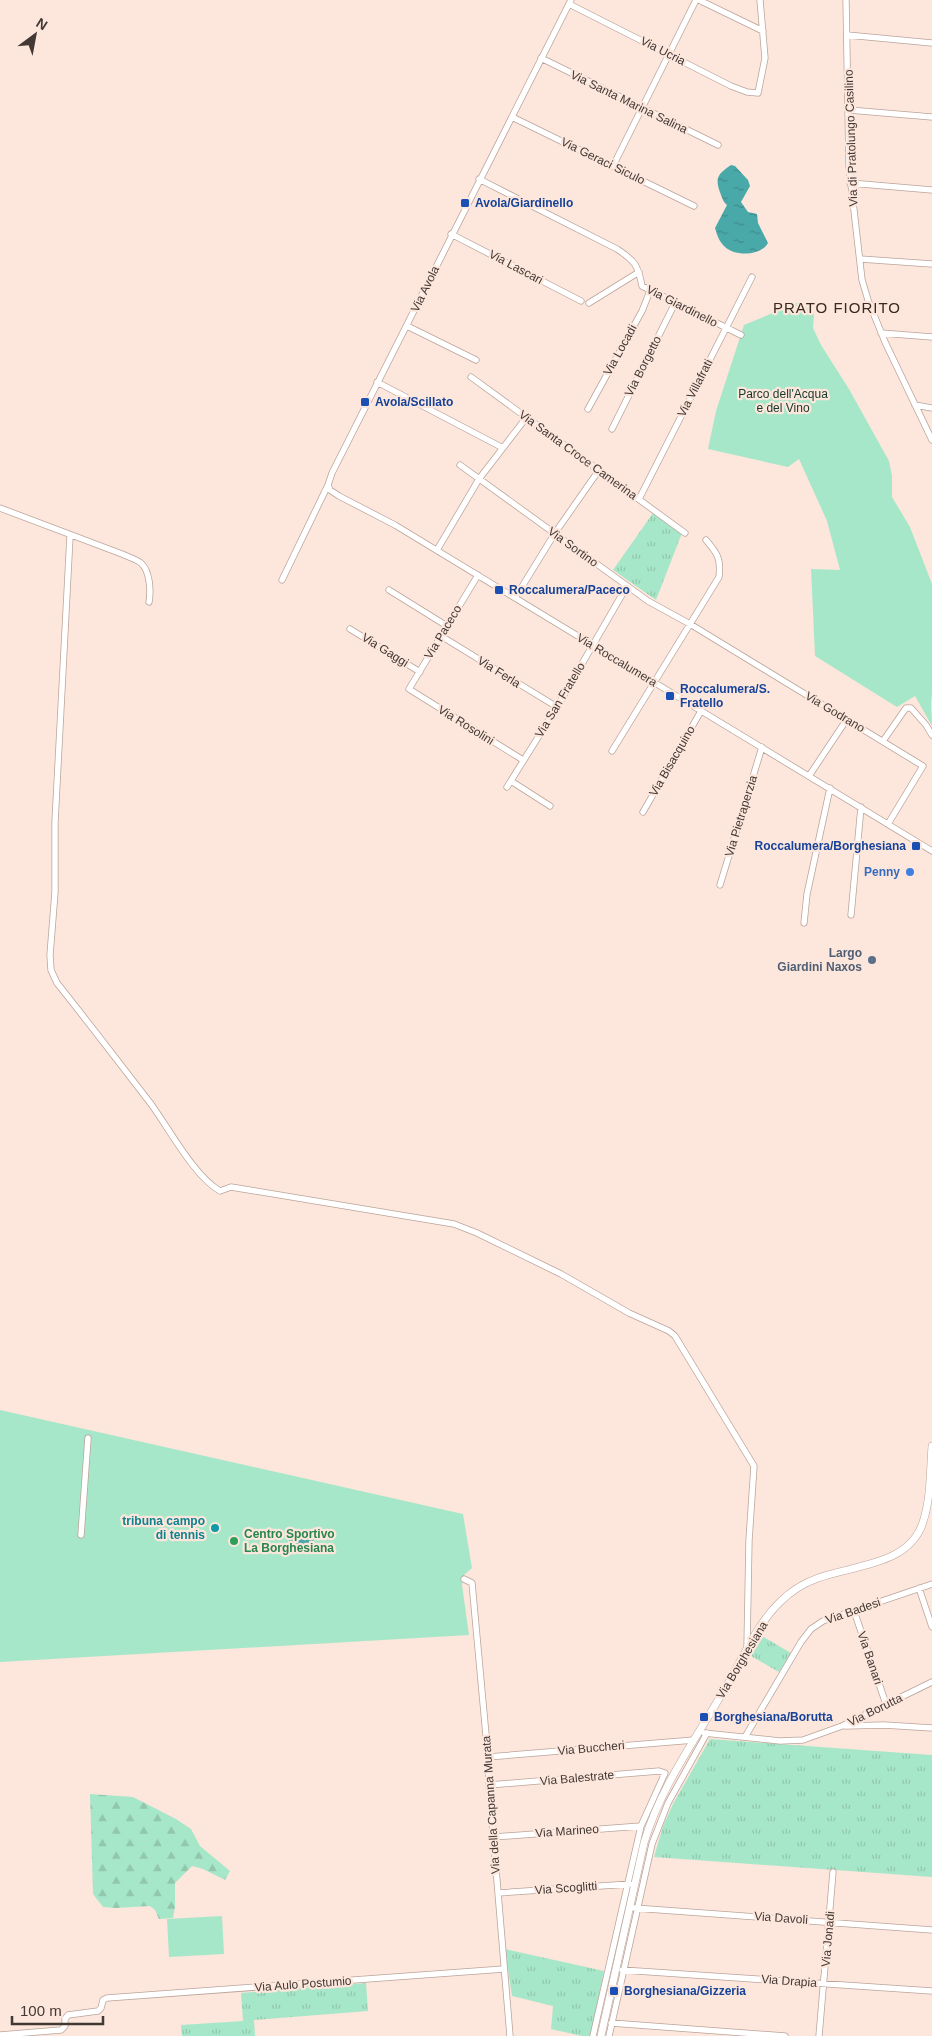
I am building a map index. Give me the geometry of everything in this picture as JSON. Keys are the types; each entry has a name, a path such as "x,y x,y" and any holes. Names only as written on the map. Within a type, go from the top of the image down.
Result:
{"street":[{"path":"613,166 698,0 763,31"},
{"path":"760,0 763,31"},
{"name":"Via di Pratolungo Casilino","path":"846,0 850,183 865,291 881,333 932,440"},
{"name":"Via Ucria","path":"570,2 669,55 747,92 758,93 765,58 763,31"},
{"name":"Via Avola","path":"282,580 377,382 570,2"},
{"path":"847,36 932,43"},
{"name":"Via Santa Marina Salina","path":"541,58 718,145"},
{"path":"849,110 932,117"},
{"name":"Via Geraci Siculo","path":"512,117 694,206"},
{"name":"Via Giardinello","path":"479,179 617,249 633,260 639,272 642,286 741,335"},
{"path":"850,183 932,190"},
{"name":"Via Lascari","path":"451,234 581,301"},
{"path":"860,258 932,264"},
{"path":"589,303 639,272"},
{"name":"Via Villafrati","path":"638,499 752,278"},
{"name":"Via Locadi","path":"588,409 642,311 650,290"},
{"name":"Via Borgetto","path":"612,429 675,303"},
{"path":"407,326 476,360"},
{"path":"881,333 932,337"},
{"name":"Via Santa Croce Camerina","path":"471,377 685,533"},
{"path":"377,382 503,448"},
{"path":"915,405 932,408"},
{"path":"436,550 479,479 526,418"},
{"name":"Via Sortino","path":"460,465 627,586 663,610 690,624"},
{"path":"515,598 555,533 599,470"},
{"name":"Via Roccalumera","path":"328,485 330,490 339,496 395,525 932,851"},
{"path":"0,508 141,563 146,570 149,602"},
{"path":"70,536 56,803 55,892 50,955 51,970 57,983 152,1105 196,1167 220,1191 231,1187 454,1224 477,1233 561,1274 629,1313 673,1334 754,1466 749,1540 747,1650"},
{"path":"612,751 719,577 720,562 716,551 706,540"},
{"name":"Via Paceco","path":"409,689 478,575"},
{"name":"Via San Fratello","path":"507,787 557,708 627,586"},
{"path":"389,590 447,626"},
{"name":"Via Godrano","path":"690,624 923,766 888,824"},
{"name":"Via Gaggi","path":"350,629 420,672"},
{"name":"Via Ferla","path":"441,636 557,708"},
{"name":"Via Rosolini","path":"409,689 523,760"},
{"path":"883,742 906,708 911,708 916,712 932,735"},
{"name":"Via Bisacquino","path":"643,812 701,711"},
{"path":"810,776 847,719"},
{"name":"Via Pietraperzia","path":"720,885 762,747"},
{"path":"511,781 550,806"},
{"path":"804,923 807,894 830,788"},
{"path":"851,915 861,807"},
{"path":"81,1535 88,1438"},
{"name":"Via Borghesiana","path":"600,2036 615,1970 652,1844 668,1803 747,1650 772,1610 797,1588 823,1576 887,1558 903,1550 914,1540 926,1514 932,1446"},
{"name":"Via della Capanna Murata","path":"464,1579 472,1583 510,2036"},
{"name":"Via Badesi","path":"745,1738 806,1634 823,1621 932,1584"},
{"path":"919,1588 932,1627"},
{"name":"Via Banari","path":"854,1611 886,1704"},
{"name":"Via Borutta","path":"703,1732 745,1738 799,1741 842,1726 932,1682"},
{"path":"842,1726 884,1725 932,1728"},
{"name":"Via Borghesiana","path":"609,2036 624,1970 634,1908 635,1884 644,1843 655,1812 694,1740 703,1732"},
{"name":"Via Buccheri","path":"488,1757 694,1740"},
{"name":"Via Balestrate","path":"489,1785 664,1772 665,1777 641,1826"},
{"path":"593,2036 641,1826"},
{"name":"Via Marineo","path":"493,1837 641,1826"},
{"path":"644,1843 652,1844"},
{"name":"Via Jonadi","path":"819,2036 833,1872"},
{"name":"Via Scoglitti","path":"498,1893 635,1884"},
{"name":"Via Davoli","path":"634,1908 932,1930"},
{"name":"Via Aulo Postumio","path":"0,2036 61,2030 64,2028 65,2019 68,2015 98,2012 103,2000 107,1998 504,1969"},
{"name":"Via Drapia","path":"615,1970 932,1991"},
{"path":"604,2022 785,2036"}],"green space":[{"name":"Parco dell'Acqua e del Vino","path":"799,302 814,314 813,328 821,345 849,389 889,461 892,476 892,497 910,527 932,584 932,726 915,696 897,707 815,656 811,569 840,570 827,521 799,459 788,467 708,449 716,411 744,325"},
{"path":"653,513 682,533 656,600 613,570"},
{"name":"Centro Sportivo La Borghesiana","path":"0,1410 463,1514 472,1568 464,1575 462,1585 469,1635 0,1662"},
{"path":"762,1636 791,1653 779,1672 751,1656"},
{"path":"710,1739 932,1755 932,1877 654,1857 663,1826 673,1804"},
{"path":"90,1794 133,1797 176,1819 191,1829 200,1846 230,1871 225,1880 203,1869 192,1866 175,1883 173,1918 159,1919 155,1910 150,1906 103,1907 93,1894"},
{"path":"222,1916 224,1954 169,1957 167,1919"},
{"path":"505,1949 604,1971 591,2036 582,2036 551,2029 553,2006 512,1996"},
{"path":"366,1983 368,2011 254,2020 255,2036 182,2036 181,2025 243,2021 241,1993"}],"water":[{"path":"731,165 735,166 748,180 750,186 741,202 748,212 757,214 758,223 768,243 765,247 754,253 740,253 728,250 721,242 715,228 727,205 719,190 718,178"},
{"path":"291,1531 314,1537 312,1547 289,1542"}],"place":[{"name":"Avola/Giardinello","path":"465,203"},
{"name":"Avola/Scillato","path":"365,402"},
{"name":"Roccalumera/Paceco","path":"499,590"},
{"name":"Roccalumera/S. Fratello","path":"670,696"},
{"name":"Roccalumera/Borghesiana","path":"916,846"},
{"name":"Penny","path":"910,872"},
{"name":"Largo Giardini Naxos","path":"872,960"},
{"name":"tribuna campo di tennis","path":"215,1528"},
{"name":"Centro Sportivo La Borghesiana","path":"234,1541"},
{"name":"Borghesiana/Borutta","path":"704,1717"},
{"name":"Borghesiana/Gizzeria","path":"614,1991"}],"district":[{"name":"PRATO FIORITO","path":"837,308"}]}
